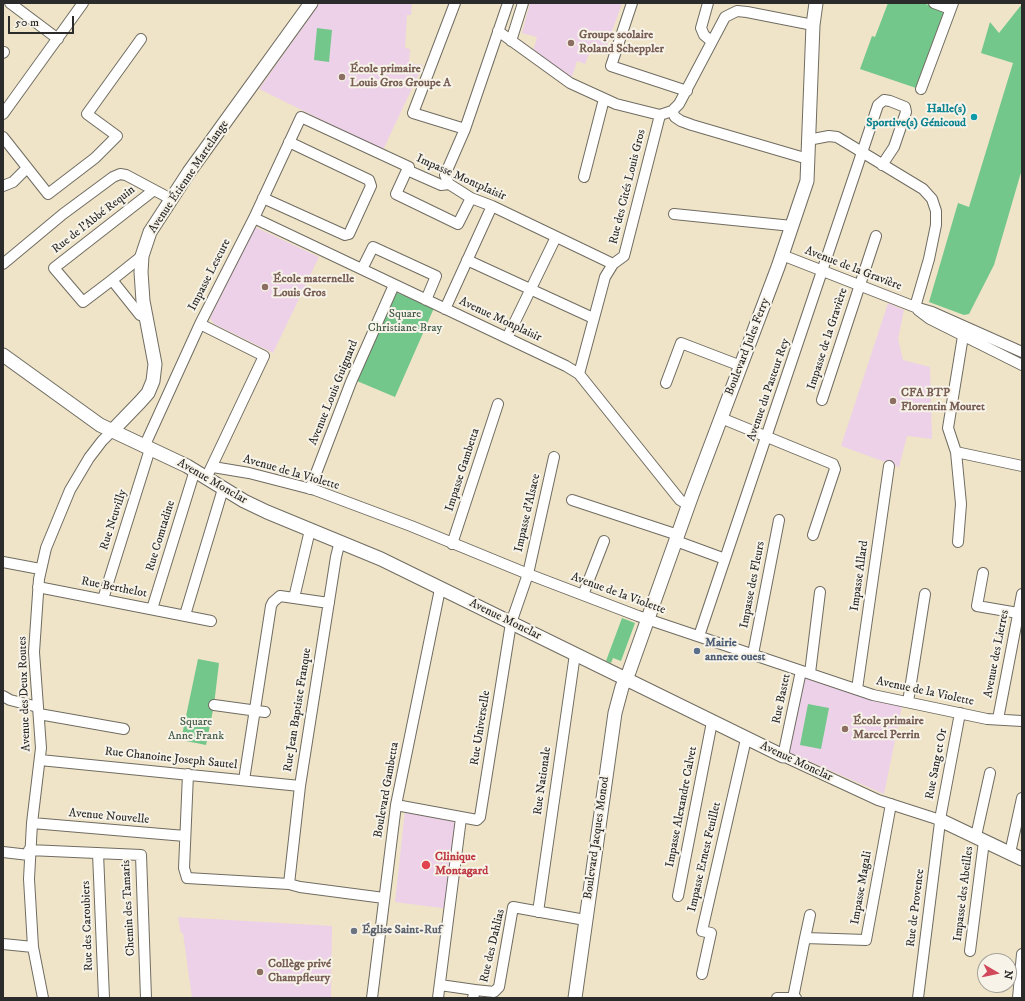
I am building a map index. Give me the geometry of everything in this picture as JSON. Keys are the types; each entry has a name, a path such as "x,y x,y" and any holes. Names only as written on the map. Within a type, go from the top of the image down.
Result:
{"street":[{"path":"10,3 58,39"},
{"path":"3,114 83,3"},
{"name":"Avenue Étienne Martelange","path":"112,432 148,393 153,381 155,364 141,286 142,256 150,232 171,199 311,3"},
{"path":"455,3 413,113 465,129"},
{"path":"449,184 445,175 465,129 508,3"},
{"path":"511,41 523,3"},
{"path":"632,3 611,66 686,91"},
{"path":"708,3 701,28 704,35 711,40"},
{"name":"Boulevard Jules Ferry","path":"626,679 688,505 782,255 807,181 812,25 816,3"},
{"path":"921,89 951,6 934,3"},
{"path":"498,31 570,83 616,104 660,116 672,111 679,104 724,17 737,11 812,25"},
{"path":"3,137 48,194 95,158 117,136 87,114 141,39"},
{"path":"584,177 604,99"},
{"name":"Avenue du Pasteur Rey","path":"699,636 864,153 878,105 884,100 906,107 906,112 894,147 882,165"},
{"path":"672,111 675,117 686,123 808,159"},
{"name":"Rue des Cités Louis Gros","path":"579,374 605,276 613,264 624,256 660,116"},
{"name":"Impasse Montplaisir","path":"301,117 409,167 407,170 441,185 449,184 471,198 492,206 613,264"},
{"name":"Impasse Lescure","path":"147,448 200,324 254,218 301,117"},
{"path":"808,140 829,136 837,137 923,189 932,199 936,211 936,225 930,259 915,307 930,319 1022,365"},
{"path":"263,198 345,235 349,234 371,186 369,180 289,142"},
{"path":"3,186 13,182 27,168"},
{"path":"407,170 396,194 458,224 471,198"},
{"name":"Rue de l'Abbé Requin","path":"3,264 63,214 113,177 120,174 126,175 154,190 54,268 83,302 112,280"},
{"path":"154,190 171,199"},
{"path":"445,309 492,206"},
{"path":"674,214 792,226"},
{"name":"Avenue Monplaisir","path":"254,218 566,366 579,374 680,500 688,505"},
{"name":"Impasse de la Gravière","path":"822,400 876,236"},
{"path":"507,338 556,237"},
{"path":"362,269 372,247 436,276 426,300"},
{"name":"Avenue de la Gravière","path":"782,255 954,321 1022,352"},
{"path":"142,256 112,280 140,315 146,316"},
{"path":"467,260 593,318"},
{"name":"Avenue Louis Guignard","path":"310,489 351,382 394,285"},
{"name":"Rue Comtadine","path":"152,609 204,471 264,356 200,324"},
{"path":"958,542 961,504 956,452 948,428 963,336"},
{"path":"666,383 681,342 741,366"},
{"name":"Avenue Monclar","path":"5,360 112,432 204,471 223,489 267,512 381,559 746,739 890,804 940,820 1022,859"},
{"name":"Impasse Gambetta","path":"452,544 498,404"},
{"path":"721,418 833,464 835,469 813,535"},
{"name":"Avenue des Deux Routes","path":"43,998 32,947 29,853 40,760 34,652 40,570 46,548 70,490 89,458 102,441 112,432"},
{"name":"Rue Neuvilly","path":"103,599 147,448"},
{"path":"956,452 1022,466"},
{"name":"Impasse d'Alsace","path":"511,623 528,574 554,457"},
{"name":"Impasse Allard","path":"857,689 889,466"},
{"name":"Avenue de la Violette","path":"204,471 249,473 310,489 411,526 528,574 648,619 857,689 960,713 1022,721"},
{"path":"184,616 223,489"},
{"path":"572,500 677,538 725,559"},
{"name":"Impasse des Fleurs","path":"753,654 779,520"},
{"path":"294,598 310,530"},
{"name":"Rue Jean Baptiste Franque","path":"289,884 300,786 340,541"},
{"path":"583,595 604,541"},
{"path":"3,562 40,570"},
{"path":"982,573 977,606 1018,613"},
{"name":"Rue Berthelot","path":"38,587 211,621"},
{"name":"Boulevard Gambetta","path":"372,998 396,805 440,589"},
{"name":"Rue Bastet","path":"783,756 806,672 820,592"},
{"path":"908,702 925,594"},
{"name":"Avenue des Lierres","path":"998,719 1022,594"},
{"path":"244,780 260,712 271,606 280,596 294,598 328,608"},
{"name":"Rue Universelle","path":"396,805 461,818 477,820 480,817 511,623"},
{"name":"Rue Nationale","path":"538,912 575,654"},
{"name":"Boulevard Jacques Monod","path":"575,998 615,713 626,679"},
{"path":"3,696 38,710 124,729"},
{"path":"214,705 260,712"},
{"name":"Rue Sang et Or","path":"940,820 960,713"},
{"name":"Impasse Alexandre Calvet","path":"678,896 712,722"},
{"name":"Impasse Ernest Feuillet","path":"702,974 711,933 702,931 746,739"},
{"name":"Rue Chanoine Joseph Sautel","path":"40,760 300,786"},
{"name":"Impasse des Abeilles","path":"970,951 980,838 990,773"},
{"path":"188,774 184,868 187,878 289,884 300,887 384,898"},
{"path":"1010,853 1022,798"},
{"name":"Impasse Magali","path":"805,938 866,940 890,804"},
{"path":"438,998 461,818"},
{"name":"Rue de Provence","path":"918,998 940,820"},
{"name":"Avenue Nouvelle","path":"32,823 185,836"},
{"name":"Chemin des Tamaris","path":"3,852 141,854 146,998"},
{"name":"Rue des Caroubiers","path":"98,854 104,998"},
{"name":"Rue des Dahlias","path":"440,985 474,994 494,992 499,987 513,907 585,920"},
{"path":"793,998 810,915"},
{"path":"3,944 32,947"},
{"path":"1018,998 1022,954"},
{"path":"777,998 796,998"}],"shaded area":[{"name":"École primaire Louis Gros Groupe A","path":"320,3 412,3 411,15 407,15 405,48 410,49 409,63 423,65 383,150 259,89"},
{"name":"Groupe scolaire Roland Scheppler","path":"530,3 622,3 604,54 591,49 585,64 577,61 572,77 533,51 537,37 522,33"},
{"name":"École maternelle Louis Gros","path":"255,227 319,257 273,353 214,324 210,318"},
{"name":"CFA BTP Florentin Mouret","path":"888,303 904,310 898,339 903,360 930,367 932,439 907,436 899,467 841,446"},
{"name":"École primaire Marcel Perrin","path":"804,677 880,702 902,706 884,794 788,752"},
{"name":"Clinique Montagard","path":"405,811 457,820 449,909 395,902"},
{"name":"Collège privé Champfleury","path":"178,917 332,926 331,998 192,998 183,933 181,933"}],"green space":[{"path":"888,3 923,3 945,11 919,89 860,69 872,36 875,37"},
{"path":"1022,4 1022,169 994,265 969,314 964,315 929,302 958,203 969,207 1013,63 981,53 990,22 999,33"},
{"path":"317,28 332,30 329,62 314,60"},
{"name":"Square Christiane Bray","path":"395,292 434,308 395,397 357,381"},
{"path":"622,618 635,623 621,661 613,658 611,663 606,661"},
{"name":"Square Anne Frank","path":"198,659 219,663 214,705 206,745 181,740"},
{"path":"808,704 829,708 821,749 800,745"}],"place":[{"name":"Groupe scolaire Roland Scheppler","path":"571,43"},
{"name":"École primaire Louis Gros Groupe A","path":"342,77"},
{"name":"Halle(s) Sportive(s) Génicoud","path":"974,117"},
{"name":"École maternelle Louis Gros","path":"265,287"},
{"name":"CFA BTP Florentin Mouret","path":"893,401"},
{"name":"Mairie annexe ouest","path":"697,651"},
{"name":"École primaire Marcel Perrin","path":"845,729"},
{"name":"Clinique Montagard","path":"426,865"},
{"name":"Église Saint-Ruf","path":"354,931"},
{"name":"Collège privé Champfleury","path":"260,972"}]}
